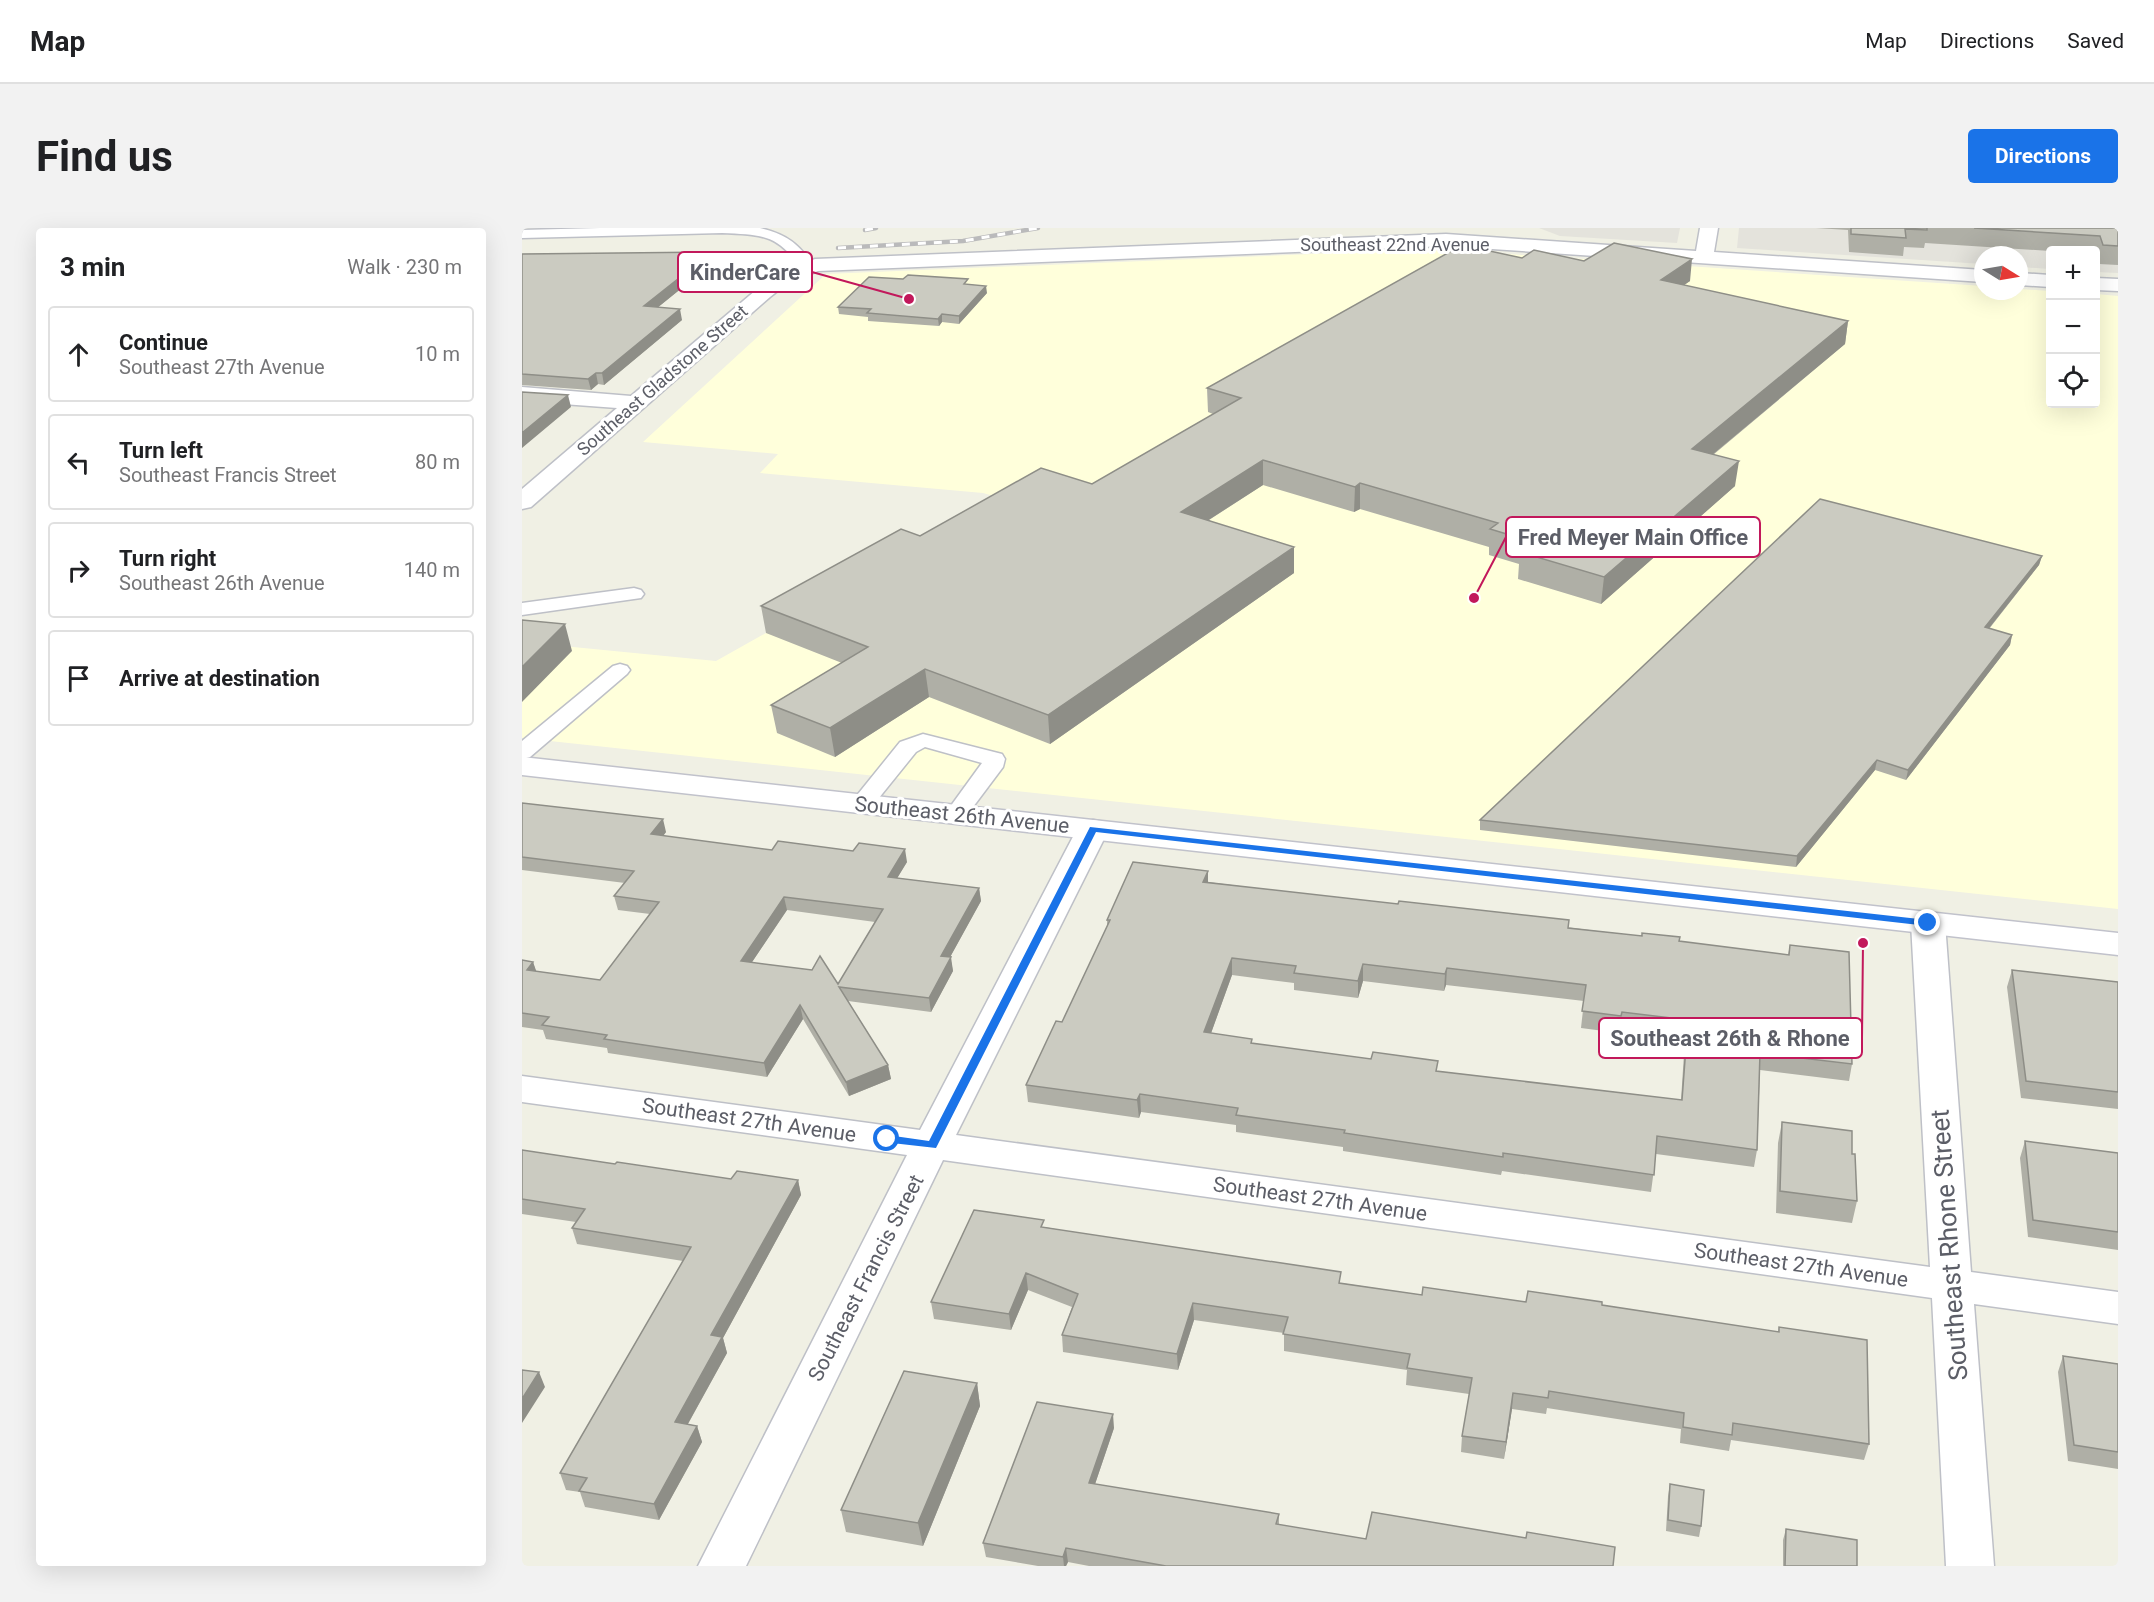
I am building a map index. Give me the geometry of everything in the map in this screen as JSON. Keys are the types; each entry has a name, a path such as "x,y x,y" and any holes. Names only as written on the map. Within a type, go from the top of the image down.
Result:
{"street":[{"path":"1704,258 1709,228"},
{"name":"Southeast 22nd Avenue","path":"807,267 869,261 1423,240 1974,275"},
{"name":"Southeast Gladstone Street","path":"522,502 762,293 782,278 807,267"},
{"path":"2028,280 2046,281"},
{"path":"2100,284 2118,285"},
{"path":"522,394 636,403"},
{"name":"Southeast 26th Avenue","path":"522,766 2118,944"},
{"name":"Southeast Francis Street","path":"722,1566 1093,829"},
{"name":"Southeast Rhone Street","path":"1928,923 1970,1566"},
{"name":"Southeast 27th Avenue","path":"522,1089 2118,1308"}],"lane":[{"path":"522,234 750,230 769,233 787,241 800,253 807,267"},
{"path":"522,609 634,594"},
{"path":"522,752 620,670"},
{"path":"862,804 908,747 923,740 994,759 992,767 956,814"}],"shaded area":[{"path":"1539,228 1680,228 1677,243 1560,236"},
{"path":"1739,228 2118,228 2118,273 2100,272 2100,246 2046,246 2046,269 2028,268 2028,246 1974,246 1974,263 1737,248"},
{"path":"1434,249 1974,285 1974,300 2028,300 2028,290 2046,291 2046,408 2100,408 2100,294 2118,296 2118,909 522,738 522,642 716,661 905,555 1022,504 983,493 760,473 778,454 643,442 826,274"}],"building":[{"path":"1851,228 1927,228 1927,230 1905,229 1906,238 1851,234"},
{"path":"1974,228 2118,228 2118,246 2103,245 2100,236"},
{"path":"1614,243 1692,259 1661,280 1848,321 1692,449 1739,461 1604,577 1520,552 1533,542 1490,529 1498,523 1360,483 1355,487 1263,460 1181,512 1294,547 1048,715 925,669 830,728 771,705 868,647 761,606 901,529 920,536 1041,468 1092,484 1241,398 1207,388 1462,245 1522,258 1534,250 1584,261"},
{"path":"712,252 644,306 680,309 602,373 596,373 588,379 522,374 522,254"},
{"path":"908,275 968,279 964,284 986,286 959,316 942,314 938,319 867,313 871,309 838,307 869,277 903,279"},
{"path":"522,392 568,395 522,433"},
{"path":"1820,499 2042,556 1985,627 2012,635 1908,770 1877,760 1797,856 1480,820"},
{"path":"522,620 565,624 522,667"},
{"path":"522,803 663,819 651,834 772,850 778,841 853,851 859,843 905,849 888,877 979,888 941,956 951,957 929,998 839,987 888,1065 846,1082 800,1005 764,1063 604,1039 607,1035 542,1025 549,1017 522,1013 522,960 533,962 527,970 600,980 659,902 614,896 634,871 522,857","holes":["784,897 883,909 838,984 820,956 812,970 741,961"]},
{"path":"1133,862 1208,871 1203,882 1569,920 1568,928 1642,936 1642,933 1680,937 1679,941 1789,955 1790,945 1849,952 1852,1064 1760,1053 1757,1150 1657,1136 1654,1175 1503,1153 1503,1157 1344,1133 1345,1130 1236,1115 1238,1108 1140,1094 1137,1100 1026,1085 1056,1021 1062,1022 1110,920 1107,920","holes":["1232,958 1296,966 1294,973 1358,981 1363,964 1445,974 1447,968 1586,985 1582,1011 1621,1016 1622,1012 1688,1020 1682,1100 1436,1071 1438,1061 1373,1052 1371,1059 1251,1043 1252,1039 1204,1032"]},
{"path":"2012,970 2118,982 2118,1092 2026,1081"},
{"path":"1782,1122 1852,1131 1857,1201 1780,1191"},
{"path":"2025,1141 2118,1153 2118,1232 2033,1220"},
{"path":"522,1150 731,1179 737,1171 798,1180 711,1335 722,1337 675,1422 697,1426 654,1504 579,1491 587,1478 560,1473 691,1247 572,1228 585,1209 522,1199"},
{"path":"974,1210 1044,1220 1041,1227 1341,1272 1339,1283 1422,1295 1423,1287 1526,1302 1528,1291 1602,1302 1602,1305 1779,1332 1779,1327 1867,1340 1869,1444 1733,1423 1732,1435 1683,1427 1684,1413 1549,1391 1548,1398 1513,1393 1506,1442 1462,1436 1472,1378 1407,1368 1410,1354 1283,1334 1288,1317 1193,1303 1177,1354 1062,1335 1078,1294 1026,1273 1009,1314 931,1302"},
{"path":"2063,1356 2118,1364 2118,1452 2074,1445"},
{"path":"522,1370 539,1372 522,1399"},
{"path":"904,1371 977,1383 918,1523 841,1510"},
{"path":"1037,1402 1113,1414 1089,1483 1279,1514 1276,1524 1366,1539 1372,1512 1526,1538 1527,1532 1615,1547 1613,1566 1166,1566 1066,1548 1063,1557 983,1543"},
{"path":"1670,1484 1704,1490 1701,1526 1668,1520"},
{"path":"1786,1529 1857,1540 1857,1566 1785,1566"}],"railway":[{"path":"865,230 876,228"},
{"path":"838,248 963,241 1038,228"}],"place":[{"name":"KinderCare","path":"909,299"},
{"name":"Fred Meyer Main Office","path":"1474,598"},
{"name":"Southeast 26th & Rhone","path":"1863,943"}],"route":[{"path":"887,1139 932,1145 1093,829 1928,923"}]}
